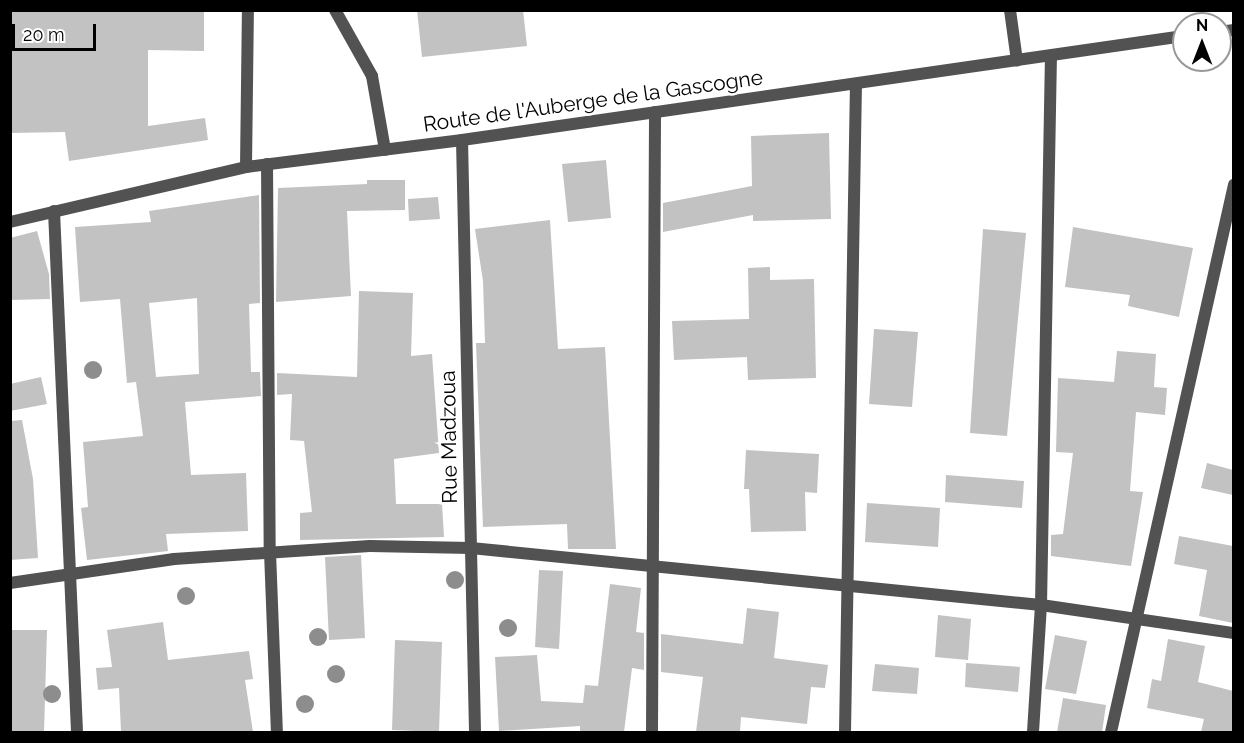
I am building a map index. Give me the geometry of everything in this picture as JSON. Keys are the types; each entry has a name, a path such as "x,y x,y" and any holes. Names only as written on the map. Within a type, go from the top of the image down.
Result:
{"street":[{"path":"246,167 248,10"},
{"path":"335,10 372,76 385,150"},
{"path":"1010,10 1017,62"},
{"name":"Route de l'Auberge de la Gascogne","path":"10,222 246,167 462,140 1017,62 1172,38"},
{"path":"1033,732 1041,605 1051,56"},
{"path":"845,732 846,587 854,354 856,84"},
{"path":"652,732 655,112"},
{"name":"Rue Madzoua","path":"462,140 475,732"},
{"path":"267,164 270,552 277,732"},
{"path":"1111,732 1233,185"},
{"path":"54,211 72,576 77,732"},
{"path":"10,583 72,576 174,559 370,546 471,548 1041,605 1233,633"}],"building":[{"path":"10,10 204,10 204,51 148,50 148,126 205,118 208,140 69,161 65,132 10,133"},
{"path":"417,10 523,10 527,46 422,57"},
{"path":"829,133 831,219 753,221 753,215 663,232 663,203 752,186 751,136"},
{"path":"606,160 611,218 568,222 562,164"},
{"path":"367,180 405,180 405,210 347,211 351,296 276,302 278,188 367,184"},
{"path":"259,195 260,303 249,304 251,372 260,372 261,396 185,402 191,475 246,473 248,531 166,534 168,551 87,560 81,508 88,507 83,442 143,436 136,382 127,383 120,299 80,302 75,227 151,222 149,211","holes":["197,298 199,374 156,377 149,303"]},
{"path":"438,197 440,219 409,221 408,199"},
{"path":"550,220 558,349 605,347 616,549 568,549 567,524 483,527 476,343 485,343 483,281 475,229"},
{"path":"1073,227 1193,248 1179,317 1128,306 1130,295 1065,287"},
{"path":"983,229 1026,233 1007,436 970,433"},
{"path":"37,231 49,274 50,299 10,300 10,238"},
{"path":"770,267 770,280 814,279 816,378 748,380 747,357 674,360 672,321 749,319 748,268"},
{"path":"359,291 413,293 411,356 432,354 439,453 394,459 396,504 442,504 444,537 300,540 300,513 312,512 304,441 290,440 292,394 277,395 277,373 357,377"},
{"path":"874,329 918,332 912,407 869,404"},
{"path":"1117,351 1156,354 1154,387 1167,388 1165,415 1136,412 1130,491 1143,492 1131,566 1051,556 1051,535 1063,534 1073,453 1056,452 1058,378 1114,382"},
{"path":"41,377 47,404 10,411 10,384"},
{"path":"22,420 33,479 38,558 10,560 10,421"},
{"path":"746,450 819,454 817,493 805,492 806,531 751,532 749,489 744,489"},
{"path":"1207,463 1233,470 1233,495 1201,488"},
{"path":"946,475 1024,481 1022,508 945,502"},
{"path":"867,503 940,508 938,547 865,542"},
{"path":"1179,536 1233,546 1233,623 1199,616 1207,570 1174,564"},
{"path":"361,555 365,638 329,640 325,557"},
{"path":"539,570 563,571 559,649 535,647"},
{"path":"610,584 641,588 636,632 644,633 644,670 632,668 624,732 580,732 580,726 499,731 495,657 537,655 541,701 583,703 585,685 598,686"},
{"path":"747,608 779,612 774,658 828,665 825,688 811,687 807,724 741,717 740,732 696,732 703,677 661,672 661,634 743,644"},
{"path":"938,615 971,619 968,660 935,657"},
{"path":"163,622 168,660 249,651 253,679 245,680 253,732 121,732 119,688 98,690 96,668 112,667 107,630"},
{"path":"10,630 47,630 44,732 10,732"},
{"path":"1055,635 1087,641 1076,694 1045,689"},
{"path":"1168,639 1205,646 1198,682 1233,691 1233,732 1201,732 1204,719 1147,708 1152,679 1161,681"},
{"path":"395,640 442,642 439,732 392,730"},
{"path":"966,663 1020,667 1018,692 965,687"},
{"path":"875,664 919,668 917,694 872,691"},
{"path":"1063,698 1106,705 1102,732 1057,732"}]}
